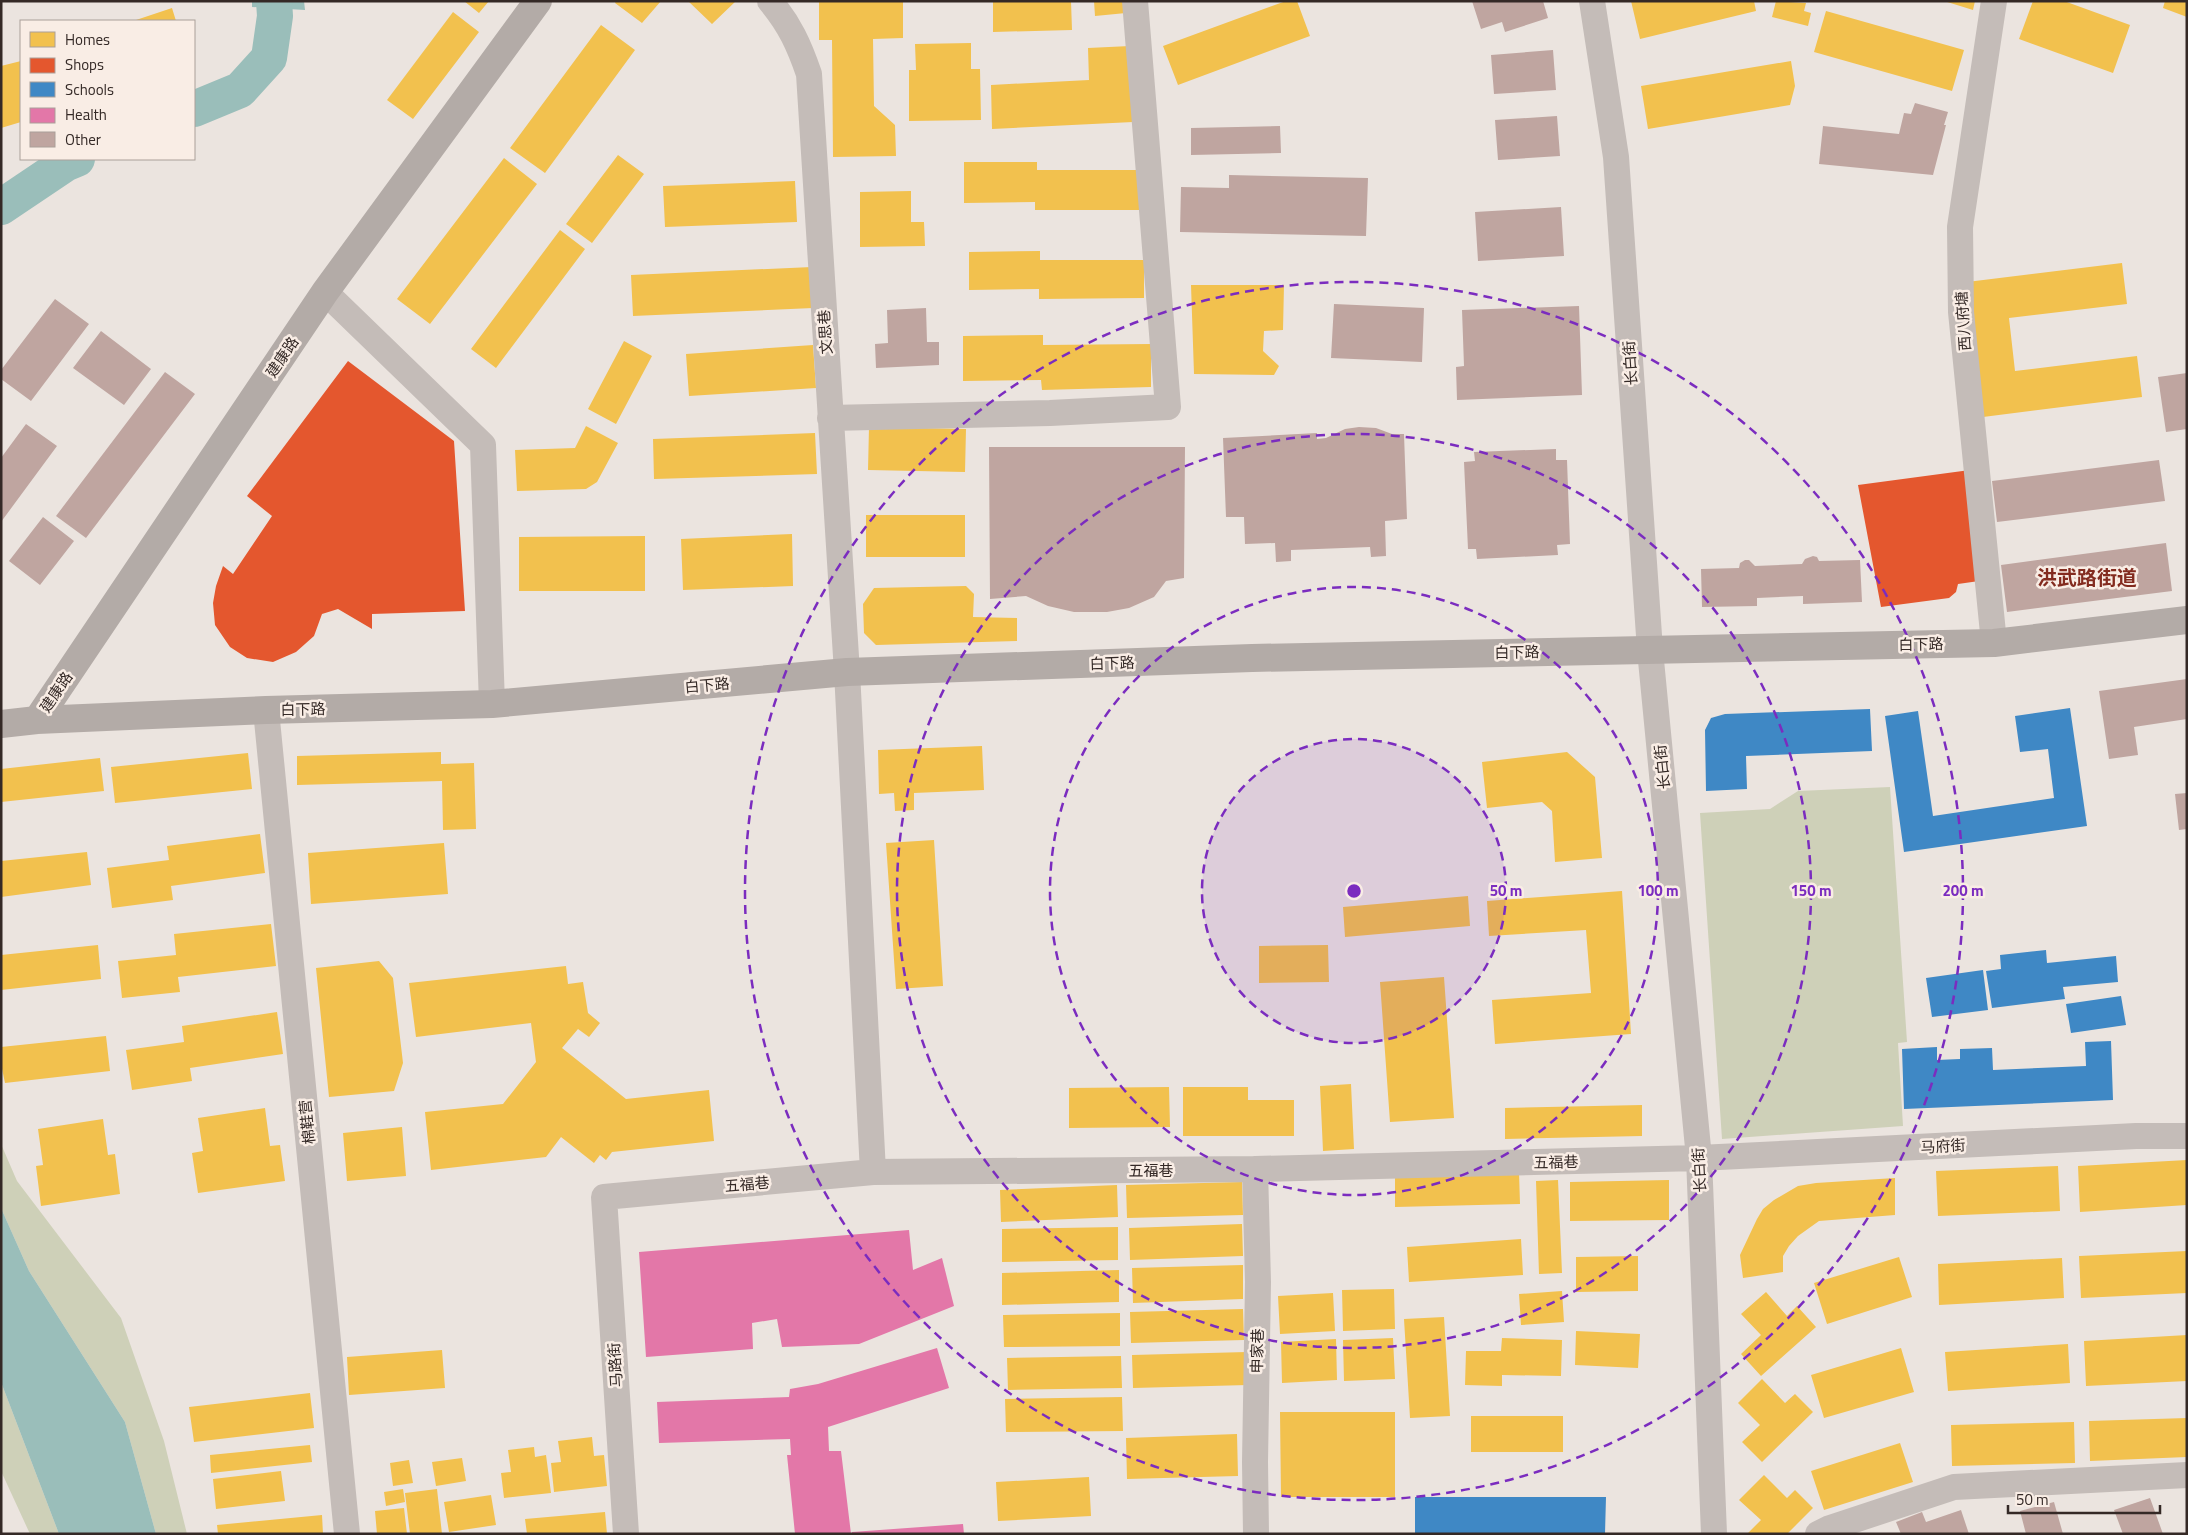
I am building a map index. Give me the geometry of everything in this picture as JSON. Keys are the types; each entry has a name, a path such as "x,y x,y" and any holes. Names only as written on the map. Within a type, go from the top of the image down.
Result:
{"main road":[{"name":"建康路","path":"37,720 325,292 538,1"},
{"name":"白下路","path":"1,724 37,720 266,710 492,704 847,672 1242,658 1994,643 2187,620"}],"street":[{"name":"文思巷","path":"770,1 786,20 808,74 847,672 874,1172"},
{"path":"830,418 1050,413 1168,407 1135,1"},
{"name":"长白街","path":"1592,1 1616,157 1650,650 1699,1158 1714,1534"},
{"name":"西八府塘","path":"1994,1 1960,227 1961,312 1994,643"},
{"path":"325,292 484,446 492,704"},
{"name":"棉鞋营","path":"266,710 347,1534"},
{"name":"马府街","path":"1699,1158 2136,1136 2187,1136"},
{"name":"五福巷","path":"604,1197 874,1172 1255,1169 1699,1158"},
{"name":"申家巷","path":"1255,1169 1258,1282 1255,1462 1256,1534"},
{"name":"马路街","path":"604,1197 626,1534"},
{"path":"1818,1534 1830,1528 1954,1487 2187,1475"}],"green space":[{"path":"1890,787 1907,1042 1898,1043 1903,1126 1722,1139 1700,813 1770,809 1798,791"},
{"path":"1,1144 17,1181 121,1318 164,1441 187,1534 156,1534 125,1422 29,1271 1,1208"},
{"path":"1,1382 59,1534 30,1534 1,1471"}],"water":[{"path":"252,1 304,1 305,10 252,7"},
{"path":"1,1208 29,1271 125,1422 156,1534 59,1534 1,1382"}],"building: Homes":[{"path":"464,1 489,1 479,13"},
{"path":"616,1 661,1 642,23 615,3"},
{"path":"688,1 736,1 712,24"},
{"path":"819,1 903,1 903,38 873,39 874,106 895,125 896,156 833,157 832,40 819,40"},
{"path":"993,1 1071,1 1072,30 993,32"},
{"path":"1094,1 1125,1 1126,13 1095,16"},
{"path":"1286,1 1297,1 1310,36 1178,85 1163,46"},
{"path":"1631,1 1754,1 1756,11 1640,39"},
{"path":"1776,1 1806,3 1804,11 1811,13 1808,26 1772,17"},
{"path":"1944,1 1975,1 1973,10"},
{"path":"2033,1 2064,1 2130,25 2113,73 2019,39"},
{"path":"2165,1 2187,1 2187,17 2163,8"},
{"path":"172,8 176,20 136,20"},
{"path":"1826,11 1964,50 1952,91 1814,52"},
{"path":"453,12 479,32 413,119 387,100"},
{"path":"601,25 635,50 545,173 510,148"},
{"path":"971,43 971,69 980,69 981,120 909,121 909,70 916,70 915,44"},
{"path":"1130,46 1133,122 992,129 991,85 1089,80 1088,48"},
{"path":"20,61 20,122 1,128 1,66"},
{"path":"1791,61 1795,86 1790,105 1648,129 1641,86"},
{"path":"618,155 644,174 592,243 566,224"},
{"path":"504,158 537,184 430,324 397,299"},
{"path":"964,162 1037,162 1037,170 1141,170 1141,210 1035,210 1035,202 964,203"},
{"path":"795,181 797,222 665,227 663,186"},
{"path":"911,191 911,222 924,222 925,246 860,247 860,192"},
{"path":"560,230 585,249 496,368 471,349"},
{"path":"1040,251 1040,260 1144,260 1144,298 1039,299 1039,289 969,290 969,252"},
{"path":"2122,263 2127,304 2009,318 2015,371 2137,356 2142,397 1983,417 1967,282"},
{"path":"812,267 813,308 633,316 631,275"},
{"path":"1191,285 1284,285 1283,330 1264,331 1263,351 1279,366 1274,375 1194,374"},
{"path":"1043,335 1043,345 1151,344 1151,387 1042,390 1041,380 963,381 963,336"},
{"path":"624,341 652,356 616,424 588,409"},
{"path":"813,345 816,388 689,396 686,354"},
{"path":"586,426 618,443 597,482 586,489 517,491 515,450 575,448"},
{"path":"869,427 966,429 965,472 868,470"},
{"path":"815,433 817,474 654,479 653,439"},
{"path":"866,515 965,515 965,557 866,557"},
{"path":"792,534 793,586 683,590 681,539"},
{"path":"645,536 645,591 519,591 519,537"},
{"path":"966,586 974,594 973,617 1017,618 1017,641 876,645 864,633 863,604 874,588"},
{"path":"982,746 984,790 914,793 914,810 895,811 894,793 879,794 878,750"},
{"path":"441,752 441,764 474,763 476,829 443,830 442,781 297,785 297,756"},
{"path":"1567,752 1595,777 1602,858 1555,862 1552,811 1542,802 1487,808 1482,762"},
{"path":"248,753 252,789 115,803 111,767"},
{"path":"100,758 104,791 1,802 1,769"},
{"path":"260,834 265,873 171,886 173,900 112,908 107,868 169,860 167,846"},
{"path":"934,840 943,986 896,989 886,843"},
{"path":"444,843 448,894 311,904 308,853"},
{"path":"87,852 91,885 1,897 1,861"},
{"path":"1622,891 1631,1034 1495,1044 1492,1000 1591,993 1586,930 1489,936 1487,901"},
{"path":"1468,896 1470,926 1345,937 1343,907"},
{"path":"271,924 276,966 178,977 180,992 122,998 118,961 176,955 174,934"},
{"path":"98,945 101,979 1,990 1,955"},
{"path":"1328,945 1329,982 1259,983 1259,946"},
{"path":"379,961 393,978 403,1063 394,1091 329,1097 316,968"},
{"path":"566,966 568,984 583,982 588,1013 600,1023 589,1037 578,1029 562,1048 626,1099 709,1090 714,1141 612,1152 606,1160 600,1155 594,1163 561,1137 546,1157 431,1170 425,1112 503,1104 536,1062 531,1023 416,1037 409,983"},
{"path":"1444,977 1454,1118 1390,1122 1380,982"},
{"path":"277,1012 283,1054 190,1068 192,1081 132,1090 126,1050 184,1042 182,1026"},
{"path":"106,1036 110,1071 5,1083 1,1064 1,1047"},
{"path":"1351,1084 1354,1149 1323,1151 1320,1086"},
{"path":"1169,1087 1170,1127 1069,1128 1069,1088"},
{"path":"1183,1087 1248,1087 1248,1100 1294,1100 1294,1136 1183,1136"},
{"path":"1642,1105 1642,1136 1505,1139 1505,1108"},
{"path":"265,1108 270,1146 280,1145 285,1181 198,1193 192,1153 203,1151 198,1118"},
{"path":"103,1119 108,1155 115,1154 120,1194 41,1206 36,1166 43,1165 38,1129"},
{"path":"402,1127 406,1176 347,1181 343,1133"},
{"path":"2187,1160 2187,1205 2080,1212 2078,1166"},
{"path":"2058,1166 2060,1211 1938,1216 1936,1171"},
{"path":"1519,1172 1520,1204 1395,1207 1395,1175"},
{"path":"1895,1178 1895,1215 1819,1221 1798,1236 1789,1246 1783,1256 1783,1272 1743,1278 1740,1255 1763,1209 1774,1200 1798,1186 1816,1183"},
{"path":"1558,1180 1562,1273 1539,1274 1536,1181"},
{"path":"1669,1180 1669,1220 1570,1221 1570,1182"},
{"path":"1242,1182 1243,1215 1127,1218 1126,1185"},
{"path":"1117,1185 1118,1217 1001,1222 1000,1190"},
{"path":"1242,1224 1243,1256 1130,1260 1129,1228"},
{"path":"1118,1227 1118,1260 1002,1262 1002,1229"},
{"path":"1521,1239 1523,1275 1409,1282 1407,1247"},
{"path":"2187,1251 2187,1293 2081,1298 2079,1256"},
{"path":"1638,1256 1638,1291 1576,1292 1576,1257"},
{"path":"1899,1257 1912,1297 1827,1324 1814,1283"},
{"path":"2062,1258 2064,1298 1939,1305 1938,1264"},
{"path":"1243,1265 1243,1299 1133,1303 1132,1268"},
{"path":"1119,1270 1119,1302 1002,1305 1002,1273"},
{"path":"1394,1289 1395,1329 1343,1331 1342,1290"},
{"path":"1562,1291 1564,1322 1521,1325 1519,1294"},
{"path":"1766,1292 1787,1316 1797,1306 1816,1327 1761,1376 1741,1354 1761,1335 1741,1314"},
{"path":"1333,1293 1335,1331 1280,1334 1278,1296"},
{"path":"1243,1309 1244,1340 1131,1343 1130,1312"},
{"path":"1120,1313 1120,1346 1004,1347 1003,1315"},
{"path":"1444,1317 1450,1416 1410,1418 1404,1319"},
{"path":"1576,1331 1640,1334 1638,1368 1575,1365"},
{"path":"2187,1335 2187,1381 2086,1386 2084,1341"},
{"path":"1393,1338 1395,1379 1344,1381 1343,1340"},
{"path":"1502,1338 1562,1340 1561,1376 1502,1375 1502,1386 1465,1385 1466,1351 1501,1351"},
{"path":"1336,1339 1337,1380 1282,1383 1281,1342"},
{"path":"2068,1344 2070,1383 1948,1391 1945,1352"},
{"path":"1901,1348 1914,1392 1824,1418 1811,1375"},
{"path":"442,1350 445,1388 349,1395 347,1357"},
{"path":"1247,1352 1248,1385 1133,1388 1132,1355"},
{"path":"1121,1356 1122,1388 1008,1390 1007,1358"},
{"path":"1762,1379 1785,1403 1795,1394 1813,1412 1762,1462 1742,1442 1760,1425 1738,1403"},
{"path":"310,1393 314,1428 194,1442 189,1407"},
{"path":"1122,1397 1123,1431 1006,1432 1005,1399"},
{"path":"1280,1412 1395,1412 1395,1497 1281,1497"},
{"path":"1471,1416 1563,1416 1563,1452 1471,1452"},
{"path":"2187,1418 2187,1457 2090,1461 2089,1421"},
{"path":"2074,1422 2075,1463 1952,1466 1951,1425"},
{"path":"1237,1434 1238,1476 1127,1479 1126,1438"},
{"path":"592,1437 594,1456 604,1455 607,1486 554,1492 551,1463 561,1462 558,1441"},
{"path":"1900,1443 1913,1482 1824,1510 1811,1471"},
{"path":"310,1445 312,1462 211,1473 210,1455"},
{"path":"534,1447 535,1457 546,1455 551,1493 504,1498 501,1473 511,1472 508,1450"},
{"path":"462,1458 466,1481 436,1486 432,1462"},
{"path":"409,1460 413,1483 393,1486 390,1463"},
{"path":"281,1471 285,1501 216,1509 213,1479"},
{"path":"1764,1475 1787,1498 1795,1490 1813,1508 1787,1534 1747,1534 1761,1520 1739,1500"},
{"path":"1089,1477 1091,1516 998,1521 996,1482"},
{"path":"403,1489 405,1502 386,1506 384,1492"},
{"path":"437,1489 442,1534 410,1534 405,1493"},
{"path":"491,1495 496,1525 449,1532 444,1502"},
{"path":"404,1508 407,1534 377,1534 375,1511"},
{"path":"605,1512 607,1534 527,1534 525,1519"},
{"path":"322,1515 323,1534 218,1534 217,1525"}],"building: Shops":[{"path":"348,361 454,441 465,611 372,614 372,629 338,609 322,614 314,636 296,652 273,662 247,658 230,647 215,625 213,603 216,586 223,566 233,574 272,516 247,496"},
{"path":"1970,470 1979,581 1958,584 1956,592 1949,598 1881,607 1858,485"}],"building: Schools":[{"path":"2070,708 2087,826 1904,852 1885,716 1918,711 1933,816 2054,798 2048,749 2020,752 2015,716"},
{"path":"1870,709 1872,751 1746,756 1747,789 1706,791 1705,730 1711,718 1725,714"},
{"path":"2046,950 2047,963 2116,956 2118,982 2063,987 2065,999 1992,1008 1986,971 2001,969 2000,955"},
{"path":"1983,970 1988,1010 1932,1017 1926,978"},
{"path":"2121,996 2126,1025 2071,1033 2066,1004"},
{"path":"2111,1041 2113,1100 1904,1109 1902,1049 1937,1047 1937,1060 1960,1059 1960,1049 1992,1048 1993,1070 2086,1066 2085,1042"},
{"path":"1415,1497 1606,1497 1605,1534 1415,1534"}],"building: Health":[{"path":"909,1230 913,1270 942,1258 954,1306 859,1344 782,1347 777,1319 752,1323 753,1349 646,1357 639,1252"},
{"path":"937,1348 949,1388 828,1427 829,1451 841,1451 851,1534 795,1534 787,1455 791,1455 790,1439 659,1443 657,1402 789,1397 790,1389 818,1384"},
{"path":"963,1524 964,1534 852,1534 852,1532"}],"building: Other":[{"path":"1472,1 1543,1 1548,18 1505,32 1502,22 1481,29"},
{"path":"1553,50 1556,90 1494,94 1491,55"},
{"path":"1915,103 1948,112 1933,175 1819,164 1823,126 1899,134 1904,113 1911,114"},
{"path":"1557,116 1560,156 1498,160 1495,120"},
{"path":"1280,126 1281,153 1191,155 1191,128"},
{"path":"1229,175 1368,178 1366,236 1180,232 1181,187 1229,188"},
{"path":"1561,207 1564,256 1478,261 1475,212"},
{"path":"55,299 89,324 31,401 1,379 1,370"},
{"path":"1334,304 1424,308 1422,362 1331,358"},
{"path":"1579,306 1582,395 1457,400 1456,367 1464,366 1462,310"},
{"path":"926,308 927,342 939,342 939,365 876,368 875,344 888,343 887,310"},
{"path":"101,331 151,369 124,405 73,368"},
{"path":"165,372 195,394 86,538 56,516"},
{"path":"2187,373 2187,429 2166,432 2158,377"},
{"path":"26,424 57,446 1,522 1,458"},
{"path":"1359,427 1376,428 1392,434 1404,434 1407,519 1385,521 1386,556 1371,557 1370,547 1291,550 1291,561 1276,562 1275,543 1245,544 1244,517 1226,517 1223,438 1317,433 1317,439 1326,438 1345,429"},
{"path":"989,447 1185,447 1184,578 1166,581 1154,597 1129,608 1107,612 1074,612 1048,606 1026,596 990,599"},
{"path":"1556,449 1556,460 1567,460 1570,544 1557,545 1558,555 1477,559 1476,549 1468,549 1464,462 1475,461 1474,452"},
{"path":"2159,460 2165,501 1997,522 1992,481"},
{"path":"43,517 74,541 40,585 9,561"},
{"path":"2166,543 2172,591 2007,612 2001,565"},
{"path":"1813,556 1817,557 1819,561 1860,560 1862,602 1803,604 1803,596 1757,598 1757,606 1702,607 1701,569 1739,568 1740,563 1745,560 1749,560 1755,566 1802,564 1805,559"},
{"path":"2187,679 2187,719 2134,727 2138,755 2109,759 2099,691"},
{"path":"2187,793 2187,829 2179,830 2175,794"},
{"path":"2150,1498 2163,1534 2123,1534 2114,1510"},
{"path":"2054,1502 2063,1534 2026,1534 2020,1511"},
{"path":"1961,1510 1969,1534 1901,1534 1896,1522 1922,1512 1926,1522"}],"waterway":[{"path":"195,109 240,90 269,58 275,16 274,1"},
{"path":"1,207 65,164 75,160"}],"district":[{"name":"洪武路街道","path":"2087,577"}]}
